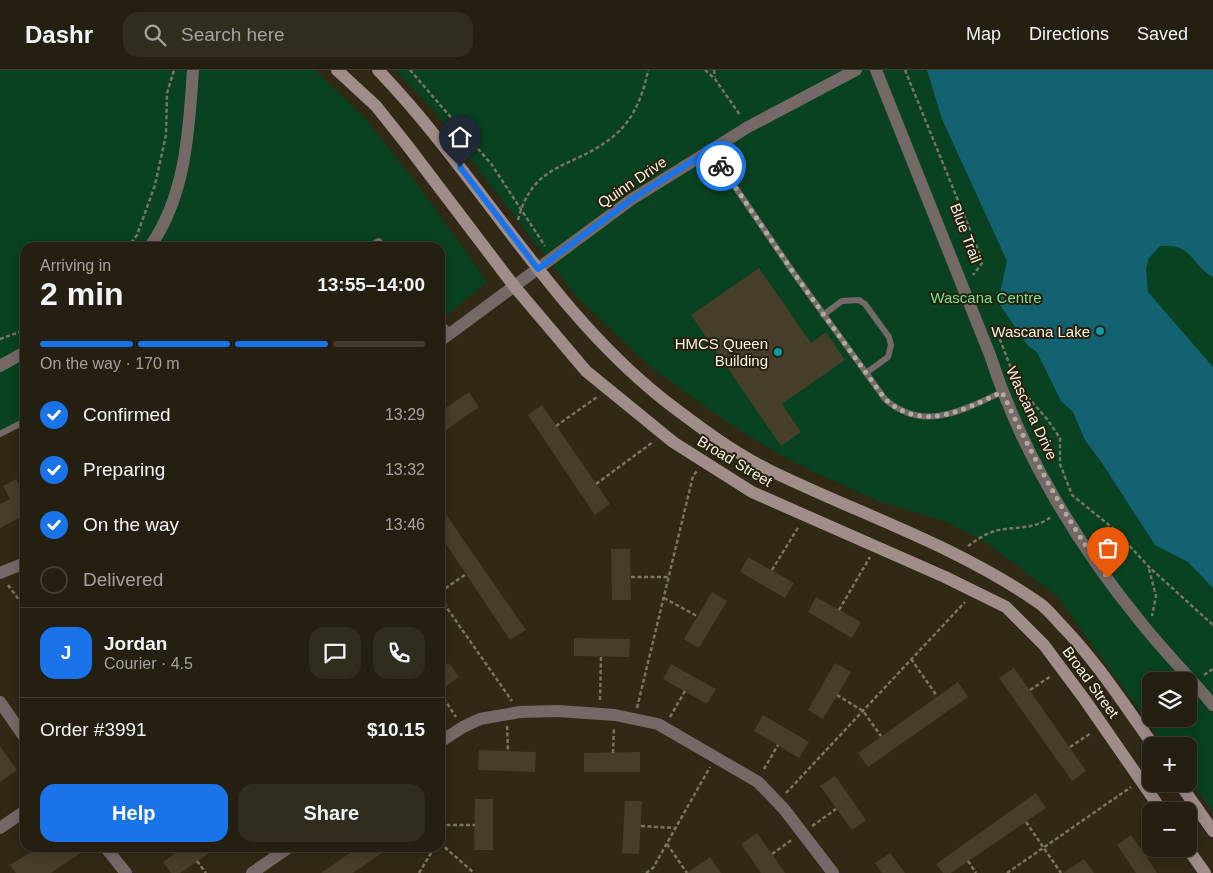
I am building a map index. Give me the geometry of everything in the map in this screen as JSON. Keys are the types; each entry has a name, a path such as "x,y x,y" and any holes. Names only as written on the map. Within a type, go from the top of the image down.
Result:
{"main road":[{"name":"Broad Street","path":"337,70 376,106 408,145 514,286 586,371 660,432 703,462 752,492 975,591 1006,607 1044,645 1156,802"},
{"name":"Broad Street","path":"378,70 416,109 538,269 589,332 662,398 724,445 768,469 956,553 1041,604 1093,659 1148,737"},
{"path":"1186,792 1213,831"},
{"path":"1194,857 1205,873"}],"street":[{"path":"152,242 175,197 187,145 193,70"},
{"name":"Quinn Drive","path":"445,337 632,199 748,127 856,70"},
{"name":"Wascana Drive","path":"876,70 990,355 1002,392 1032,454 1060,505 1097,562 1142,624 1213,705"},
{"path":"0,366 20,355"},
{"path":"0,573 20,564"},
{"path":"0,702 20,731"},
{"path":"445,739 463,726 480,719 520,712 614,715 664,727 757,782 778,802 833,873"},
{"path":"0,828 20,814"},
{"path":"109,852 124,872"},
{"path":"252,873 282,852"}],"lane":[{"path":"710,150 823,315 885,399 895,408 906,414 921,417 958,412 1002,392"},
{"path":"823,315 842,301 859,300 865,304 889,337 891,351 888,357 866,373"},
{"path":"0,434 20,424"}],"path":[{"path":"132,242 138,235 155,185 166,135 167,93 174,70"},
{"path":"410,70 492,165 546,245 528,256"},
{"path":"507,228 517,222 521,209 538,182 549,172 599,146 620,130 634,112 649,70"},
{"path":"705,70 716,79 748,127"},
{"path":"714,70 716,79"},
{"name":"Blue Trail","path":"905,70 982,262 971,278 968,270"},
{"path":"993,322 1018,386 1048,419 1060,438 1060,464 1072,495 1114,529 1149,567 1213,624"},
{"path":"0,339 20,332"},
{"path":"556,426 608,389"},
{"path":"596,484 650,446 660,432"},
{"path":"634,719 693,476 703,462"},
{"path":"956,553 983,536 996,531 1040,524 1053,516 1060,505 1072,495"},
{"path":"772,570 804,516"},
{"path":"839,610 875,547"},
{"path":"1142,624 1153,615 1156,596 1149,567"},
{"path":"0,573 20,601"},
{"path":"445,589 466,574"},
{"path":"631,577 669,576"},
{"path":"778,802 975,591"},
{"path":"664,598 697,616"},
{"path":"445,605 520,712"},
{"path":"600,714 602,657"},
{"path":"911,659 937,696"},
{"path":"1030,690 1062,669"},
{"path":"664,727 685,691"},
{"path":"837,695 863,711 881,736"},
{"path":"445,701 463,726"},
{"path":"506,714 508,751"},
{"path":"613,752 614,715"},
{"path":"1070,748 1102,725"},
{"path":"757,782 778,745"},
{"path":"646,873 653,868 715,757"},
{"path":"1007,873 1140,780"},
{"path":"1026,822 1061,873"},
{"path":"445,825 475,825"},
{"path":"641,826 676,828"},
{"path":"667,844 688,873"},
{"path":"445,847 474,873"},
{"path":"419,873 432,852"},
{"path":"197,861 206,873"},
{"path":"968,861 976,873"}],"green space":[{"path":"0,70 315,70 364,117 421,189 487,282 445,317 445,242 20,242 20,424 0,434"},
{"name":"Wascana Centre","path":"396,70 1213,70 1213,812 1197,789 1197,737 1159,737 1151,727 1197,727 1197,672 1142,672 1142,714 1057,596 987,543 947,522 876,500 814,472 765,446 723,419 652,368 577,297 433,110"}],"water":[{"name":"Wascana Lake","path":"927,70 1213,70 1213,277 1205,272 1185,251 1171,246 1160,246 1149,258 1146,269 1148,292 1213,367 1213,588 1188,562 1155,545 1085,440 1073,412 1061,401 1037,352 1028,346 998,302 1007,261 942,119"}],"building":[{"name":"HMCS Queen Building","path":"759,268 811,343 826,332 845,360 782,404 801,432 781,446 691,315"},
{"path":"469,392 479,407 445,431 445,409"},
{"path":"542,405 610,504 595,515 528,415"},
{"path":"16,479 20,487 20,518 0,528 0,504 10,499 3,486"},
{"path":"445,513 526,630 510,640 445,542"},
{"path":"611,549 630,549 631,600 612,600"},
{"path":"748,557 794,583 785,598 740,572"},
{"path":"712,592 727,601 699,648 684,639"},
{"path":"816,597 861,622 852,638 808,612"},
{"path":"574,638 630,639 629,657 574,656"},
{"path":"449,663 459,677 445,687 445,666"},
{"path":"835,663 851,672 823,719 808,710"},
{"path":"671,664 716,689 707,704 663,679"},
{"path":"1014,668 1086,771 1072,781 999,678"},
{"path":"958,682 968,697 868,767 858,753"},
{"path":"763,715 809,742 799,758 754,731"},
{"path":"0,746 17,770 0,782"},
{"path":"479,750 536,752 535,772 478,770"},
{"path":"640,752 640,772 584,772 584,753"},
{"path":"835,776 866,820 852,830 820,786"},
{"path":"1036,793 1046,808 951,873 943,873 936,864"},
{"path":"475,799 493,799 493,850 474,850"},
{"path":"625,801 642,801 639,854 622,853"},
{"path":"757,833 785,873 761,873 741,844"},
{"path":"1131,835 1142,850 1142,857 1147,857 1157,873 1136,873 1117,845"},
{"path":"31,852 82,852 51,873 16,873 10,865"},
{"path":"177,852 211,852 180,873 171,873 163,862"},
{"path":"351,852 383,852 353,873 321,873"},
{"path":"890,853 905,873 882,873 875,863"},
{"path":"710,857 721,873 687,873"},
{"path":"1084,859 1094,873 1063,873"}],"way so far":[{"path":"721,166 793,272 885,399 895,408 906,414 921,417 938,416 958,412 1002,392 1032,454 1060,505 1108,578"}],"place":[{"name":"Wascana Lake","path":"1100,331"},
{"name":"HMCS Queen Building","path":"778,352"}],"route":[{"path":"460,167 538,269 632,199 710,150 721,166"}]}
